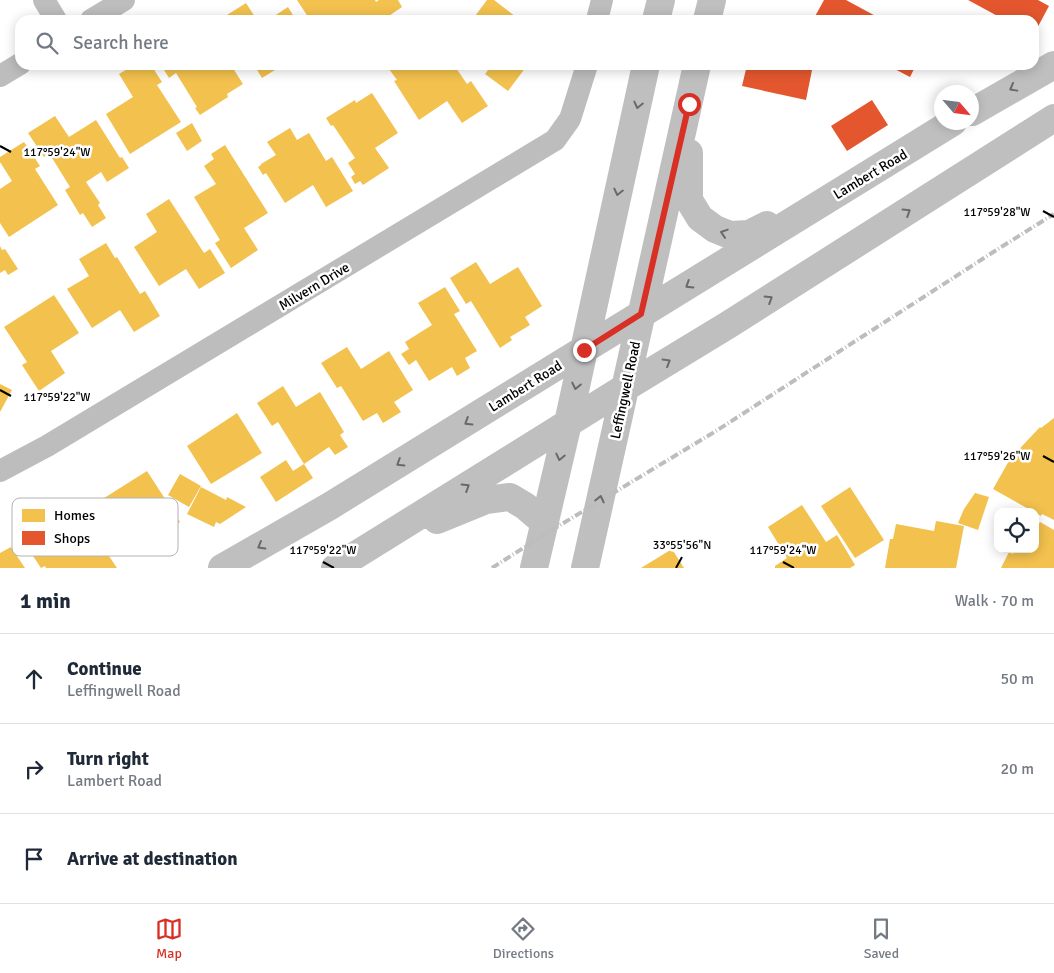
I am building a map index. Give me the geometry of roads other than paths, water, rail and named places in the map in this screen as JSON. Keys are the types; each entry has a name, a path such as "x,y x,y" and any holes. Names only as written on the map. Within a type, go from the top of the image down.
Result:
{"main road":[{"path":"657,15 661,0"},
{"path":"709,15 712,0"},
{"path":"979,108 1054,66"},
{"path":"534,568 568,423 645,70"},
{"name":"Leffingwell Road","path":"585,568 696,70"},
{"path":"689,104 689,200 700,218 715,229 730,235 749,234 864,177"},
{"path":"335,568 737,320 1054,118"},
{"name":"Lambert Road","path":"222,568 330,506 940,130"},
{"path":"366,549 486,500 510,496 545,523"}],"street":[{"path":"44,0 53,15"},
{"path":"99,15 124,0"},
{"path":"598,15 602,0"},
{"path":"0,76 15,67"},
{"name":"Milvern Drive","path":"0,472 47,446 555,140 570,119 585,70"}],"railway":[{"path":"492,568 716,431 1054,214"}]}
